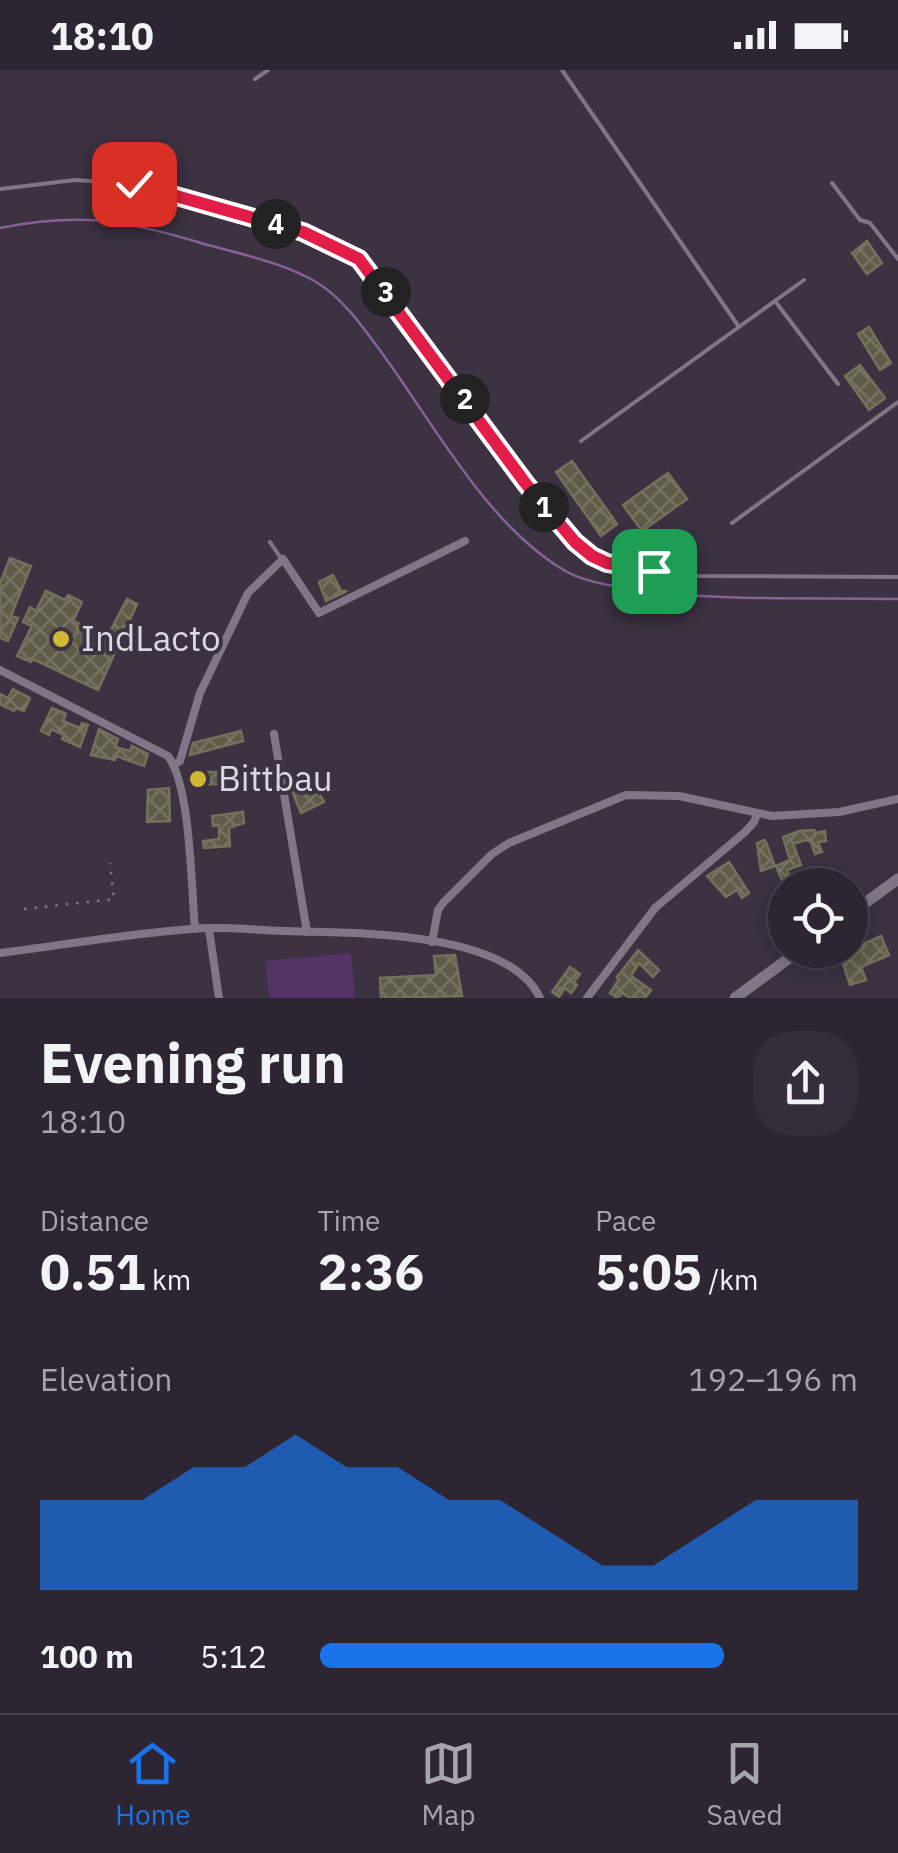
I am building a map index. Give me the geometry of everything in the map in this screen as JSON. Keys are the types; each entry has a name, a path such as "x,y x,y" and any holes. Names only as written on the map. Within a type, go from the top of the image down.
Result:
{"main road":[{"path":"868,901 898,879"},
{"path":"734,998 775,968"}],"street":[{"path":"174,765 180,761 200,693 248,593 282,560 318,613 466,542"},
{"path":"0,670 158,749 174,765 182,788 194,928"},
{"path":"274,734 307,932"},
{"path":"432,942 438,910 492,854 526,834 608,800 644,794 679,796 757,814 839,812 898,799"},
{"path":"587,998 655,908 745,832 757,814"},
{"path":"0,953 194,928 432,942 508,964 528,980 540,998"},
{"path":"209,928 219,998"}],"lane":[{"path":"255,79 268,70"},
{"path":"562,70 738,327"},
{"path":"0,189 75,180 134,184 303,232 350,252 374,276 552,516 575,542 598,559 698,576 898,577"},
{"path":"832,183 860,220 870,223 898,259"},
{"path":"582,441 804,280"},
{"path":"776,301 838,384"},
{"path":"732,523 898,402"},
{"path":"270,542 282,560"}],"path":[{"path":"24,909 114,900 110,864"}],"shaded area":[{"path":"351,953 355,998 269,998 265,961"}],"building":[{"path":"867,241 882,263 867,274 852,253"},
{"path":"869,327 891,363 880,370 858,334"},
{"path":"860,365 885,398 869,410 845,376"},
{"path":"572,461 617,524 601,536 556,472"},
{"path":"668,473 687,499 642,531 623,505"},
{"path":"10,558 31,566 11,616 18,618 8,641 0,638 0,583"},
{"path":"333,575 341,591 347,591 326,601 319,582"},
{"name":"IndLacto","path":"46,591 65,600 68,595 82,602 73,621 80,624 77,630 104,643 127,599 137,604 98,690 33,659 31,662 17,656 32,626 23,622 30,607 36,611"},
{"path":"13,689 30,698 24,711 0,704 0,694 8,698"},
{"path":"52,708 66,714 63,721 80,728 82,723 88,725 80,747 51,729 49,735 41,731"},
{"path":"99,729 118,739 115,747 130,751 132,746 148,754 144,766 116,756 115,760 91,755"},
{"path":"241,731 243,741 190,755 193,743"},
{"path":"194,772 220,772 220,784 194,785"},
{"path":"311,778 324,802 301,813 291,788"},
{"path":"169,788 170,821 147,822 148,790"},
{"path":"243,812 244,823 229,828 230,846 204,848 203,841 219,839 219,825 213,826 212,816"},
{"path":"799,831 825,831 826,841 818,842 822,852 815,854 811,842 806,840 793,844 801,865 777,868 790,860 783,837"},
{"path":"765,840 775,866 761,871 757,843"},
{"path":"729,862 749,893 742,898 737,890 726,897 707,876"},
{"path":"881,936 889,955 868,964 868,942"},
{"path":"638,950 659,970 653,977 639,963 631,976 651,990 645,998 630,998 622,993 618,998 610,993"},
{"path":"455,955 462,996 381,998 380,978 436,975 434,956"},
{"path":"570,967 580,974 574,982 577,985 571,993 565,988 559,997 552,992"},
{"path":"845,968 861,968 866,980 850,985"}],"waterway":[{"path":"0,228 54,220 125,224 260,259 316,282 337,298 363,328 490,504 539,553 574,575 616,586 699,596 898,599"}],"place":[{"name":"IndLacto","path":"61,639"},
{"name":"Bittbau","path":"198,779"}],"route":[{"path":"134,184 303,232 359,259 526,484 575,542 607,563 654,571"}]}
